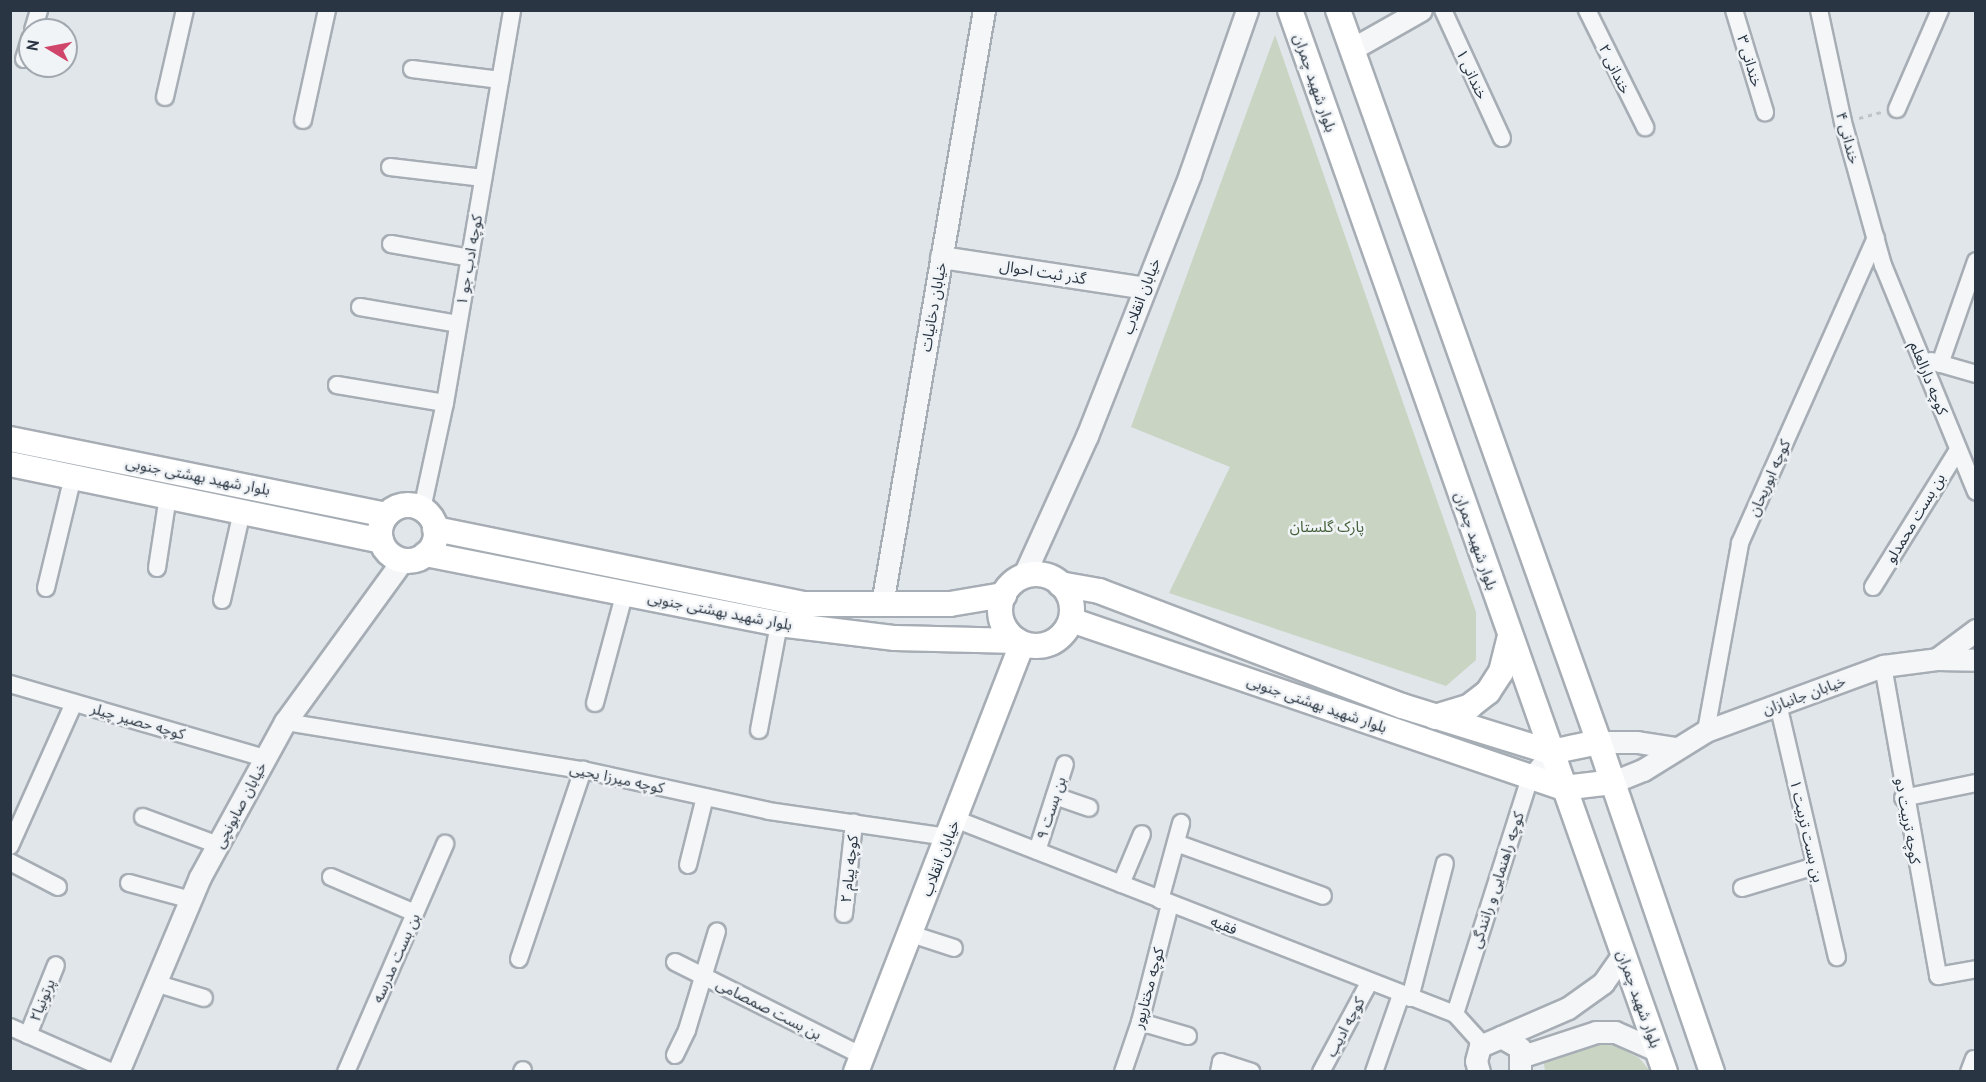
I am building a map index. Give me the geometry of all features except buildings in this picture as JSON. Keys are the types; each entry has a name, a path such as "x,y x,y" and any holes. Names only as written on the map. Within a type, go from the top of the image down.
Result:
{"main road":[{"name":"بلوار شهید چمران","path":"1290,10 1661,1061"},
{"path":"1338,10 1599,742 1712,1071"},
{"name":"بلوار شهید بهشتی جنوبی","path":"10,439 386,515"},
{"name":"بلوار شهید بهشتی جنوبی","path":"10,464 381,541"},
{"path":"403,506 422,509 435,529 434,543 426,554 402,561 389,554 381,541 380,528 386,515 403,506"},
{"name":"بلوار شهید بهشتی جنوبی","path":"435,529 805,604 950,604 1004,595"},
{"name":"بلوار شهید بهشتی جنوبی","path":"426,554 779,624 950,640 1020,642"},
{"path":"1042,575 1060,584 1070,600 1071,620 1066,631 1046,645 1020,642 1004,626 1000,605 1004,595 1023,577 1042,575"},
{"name":"بلوار شهید بهشتی جنوبی","path":"1060,584 1099,591 1256,654 1435,717 1551,752"},
{"path":"950,604 959,611 961,620 950,640"},
{"name":"بلوار شهید بهشتی جنوبی","path":"1071,620 1563,788"},
{"path":"1435,717 1470,706 1488,692 1501,672 1510,636"},
{"name":"خیابان انقلاب","path":"860,1064 1020,642"},
{"path":"1551,752 1599,742"},
{"path":"1563,788 1613,782"}],"street":[{"path":"165,98 185,10"},
{"path":"303,120 327,10"},
{"name":"کوچه ادب جو ۱","path":"422,509 445,404 512,10"},
{"name":"خیابان دخانیات","path":"882,604 984,10"},
{"name":"خیابان انقلاب","path":"1023,577 1087,436 1145,288 1247,10"},
{"path":"1352,48 1421,10"},
{"name":"خندانی ۱","path":"1443,10 1502,138"},
{"name":"خندانی ۲","path":"1587,10 1645,127"},
{"name":"خندانی ۳","path":"1734,10 1766,112"},
{"name":"خندانی ۴","path":"1819,10 1843,123 1883,265"},
{"path":"1897,109 1940,10"},
{"path":"412,69 500,80"},
{"path":"390,167 483,178"},
{"name":"کوچه ابوریحان","path":"1706,731 1720,638 1740,543 1876,238"},
{"path":"391,244 470,258"},
{"name":"گذر ثبت احوال","path":"941,257 1145,288"},
{"path":"1940,364 1976,261"},
{"name":"کوچه دارالعلم","path":"1883,265 1976,492"},
{"path":"360,307 458,324"},
{"path":"1921,358 1976,374"},
{"path":"337,385 445,404"},
{"name":"بن بست محمدلو","path":"1873,587 1958,450"},
{"path":"46,588 73,477"},
{"path":"157,568 168,496"},
{"path":"222,600 242,511"},
{"name":"خیابان صابونچی","path":"118,1071 191,900 218,845 285,722 402,561"},
{"path":"595,703 625,592"},
{"path":"759,730 779,624"},
{"name":"خیابان جانبازان","path":"1937,659 1976,630"},
{"name":"خیابان جانبازان","path":"1613,782 1643,770 1675,748 1706,731 1883,666 1937,659 1976,660"},
{"name":"کوچه تربیت دو","path":"1883,666 1903,798 1938,976 1976,969"},
{"name":"کوچه حصیر چیلر","path":"10,684 265,758"},
{"path":"10,846 74,703"},
{"name":"بن بست تربیت ۱","path":"1778,704 1837,957"},
{"name":"کوچه میرزا یحیی","path":"285,722 583,770 705,796 854,823 951,828"},
{"path":"1599,742 1675,748"},
{"name":"کوچه راهنمایی و رانندگی","path":"1455,1014 1530,777 1551,752"},
{"name":"بن بست ۹","path":"1037,851 1065,764"},
{"path":"519,959 583,770"},
{"path":"1903,798 1976,783"},
{"path":"687,865 705,796"},
{"path":"1055,796 1089,808"},
{"path":"143,817 218,845"},
{"name":"کوچه پیام ۲","path":"844,914 854,823"},
{"name":"کوچه مختارپور","path":"1123,1071 1140,1022 1181,823"},
{"name":"فقیه","path":"951,828 1037,851 1405,997 1455,1014 1492,1041"},
{"path":"1121,884 1142,834"},
{"path":"1176,843 1323,896"},
{"name":"بن بست مدرسه","path":"346,1071 445,844"},
{"path":"10,862 58,887"},
{"path":"1374,1071 1405,997 1445,863"},
{"path":"1742,888 1815,866"},
{"path":"331,877 415,913"},
{"path":"129,883 191,900"},
{"path":"675,1055 687,1030 717,931"},
{"path":"911,934 954,948"},
{"path":"1478,1071 1477,1053 1492,1041 1568,1008 1603,982 1623,954"},
{"name":"بن بست صمصامی","path":"675,963 860,1064"},
{"name":"پرتونیا۲","path":"28,1035 56,965"},
{"name":"کوچه ادیب","path":"1321,1071 1369,982"},
{"path":"155,983 204,998"},
{"path":"1140,1022 1188,1036"},
{"path":"10,1027 111,1071"},
{"path":"1492,1041 1515,1042 1522,1064 1596,1032 1616,1032 1661,1061"},
{"path":"1219,1071 1221,1062 1251,1071"}],"path":[{"path":"1843,123 1897,109"}],"green space":[{"name":"پارک گلستان","path":"1275,35 1476,612 1476,660 1446,686 1169,593 1230,467 1131,427"},
{"path":"1610,1043 1639,1058 1650,1071 1545,1071 1543,1058 1582,1046"}]}
